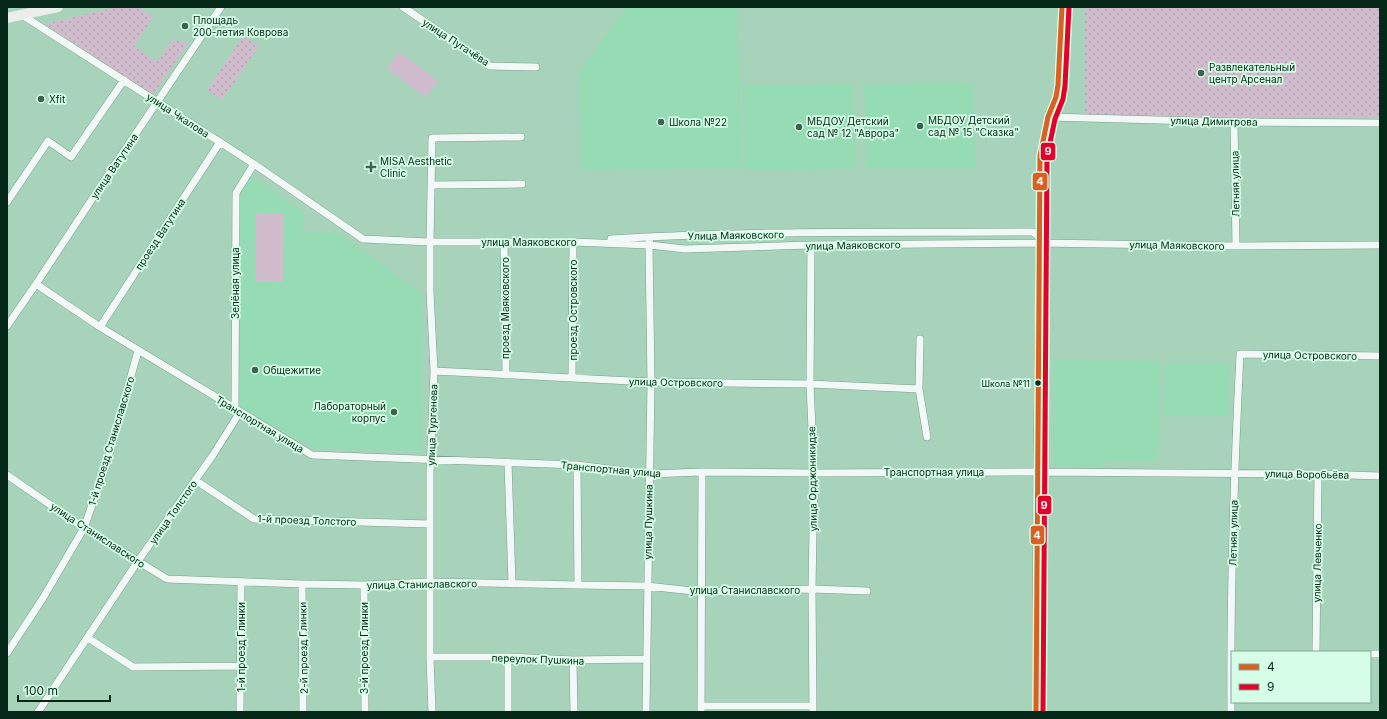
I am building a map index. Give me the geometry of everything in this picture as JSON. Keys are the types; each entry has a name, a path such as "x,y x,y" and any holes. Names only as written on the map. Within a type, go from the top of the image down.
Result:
{"main road":[{"path":"8,17 58,7"}],"street":[{"name":"улица Ватутина","path":"7,326 221,7"},
{"name":"улица Пугачёва","path":"403,7 490,66 536,67"},
{"path":"1036,712 1040,156 1048,117 1056,97 1058,85 1062,7"},
{"name":"улица Чкалова","path":"22,15 254,164 333,218"},
{"path":"7,202 48,141 71,157 124,80"},
{"name":"улица Димитрова","path":"1048,117 1234,122 1380,123"},
{"name":"Летняя улица","path":"1234,122 1236,246"},
{"name":"улица Тургенева","path":"432,712 430,657 430,524 434,371 430,292 430,242 432,138 521,137"},
{"name":"проезд Ватутина","path":"100,327 220,142"},
{"name":"Зелёная улица","path":"237,410 236,193 254,164"},
{"path":"431,186 522,184"},
{"name":"улица Маяковского","path":"333,218 363,239 430,242 573,242 649,245 685,249 1040,241 1236,246 1380,245"},
{"name":"Улица Маяковского","path":"573,242 650,237 857,232 1033,232 1040,241"},
{"name":"улица Пушкина","path":"646,712 650,382 650,237"},
{"name":"проезд Маяковского","path":"504,242 506,375"},
{"name":"проезд Островского","path":"572,377 573,242"},
{"name":"улица Орджоникидзе","path":"811,245 810,384 814,473 812,589 814,709"},
{"name":"Транспортная улица","path":"36,284 138,351 312,455 577,465 649,474 702,472 1037,472 1234,474"},
{"path":"920,339 919,389 927,438"},
{"name":"1-й проезд Станиславского","path":"7,653 43,598 84,528 106,465 138,351"},
{"name":"Летняя улица","path":"1231,651 1234,474 1240,354"},
{"name":"улица Островского","path":"1240,354 1380,356"},
{"name":"улица Островского","path":"434,371 650,382 810,384 919,389"},
{"name":"улица Толстого","path":"40,711 138,561 213,455 237,410"},
{"path":"508,462 512,584"},
{"path":"577,465 578,585"},
{"path":"702,472 701,709 814,709"},
{"name":"улица Воробьёва","path":"1234,474 1380,476"},
{"name":"улица Левченко","path":"1316,651 1318,474"},
{"name":"улица Станиславского","path":"7,475 84,528 167,579 364,585 431,582 647,586 702,592 812,589 867,592"},
{"name":"1-й проезд Толстого","path":"195,480 254,519 430,524"},
{"name":"1-й проезд Глинки","path":"240,712 241,582"},
{"name":"2-й проезд Глинки","path":"302,584 303,712"},
{"name":"3-й проезд Глинки","path":"364,585 365,712"},
{"path":"88,638 133,667 240,666"},
{"name":"Летняя улица","path":"1231,654 1231,712"},
{"name":"переулок Пушкина","path":"430,657 508,657 573,660 646,659"},
{"path":"508,657 508,712"},
{"path":"573,660 574,712"}],"shaded area":[{"path":"117,7 139,7 153,17 134,46 157,62 172,40 188,43 153,95 45,24"},
{"name":"Школа №22","path":"627,7 737,7 742,168 582,169 579,72"},
{"path":"1085,7 1380,7 1380,117 1228,118 1085,116"},
{"path":"243,36 259,46 222,100 207,90"},
{"path":"399,52 438,81 425,97 387,68"},
{"name":"МБДОУ Детский сад № 15 \"Сказка\"","path":"974,83 975,167 866,168 864,85"},
{"name":"МБДОУ Детский сад № 12 \"Аврора\"","path":"854,84 855,168 744,170 743,86"},
{"path":"251,176 304,212 302,232 338,233 421,293 422,451 313,448 239,406 239,194"},
{"path":"256,213 284,214 283,282 255,281"},
{"path":"1054,360 1160,361 1158,462 1101,461 1101,467 1053,466"},
{"path":"1165,364 1230,364 1229,415 1164,415"}],"transit line":[{"name":"4","path":"1036,712 1040,156 1048,117 1056,97 1058,85 1062,7"},
{"name":"9","path":"1043,712 1047,157 1055,119 1063,99 1065,86 1069,7"}],"place":[{"name":"Площадь 200-летия Коврова","path":"185,26"},
{"name":"Развлекательный центр Арсенал","path":"1201,73"},
{"name":"Xfit","path":"41,99"},
{"name":"Школа №22","path":"661,122"},
{"name":"МБДОУ Детский сад № 15 \"Сказка\"","path":"920,126"},
{"name":"МБДОУ Детский сад № 12 \"Аврора\"","path":"799,127"},
{"name":"MISA Aesthetic Clinic","path":"371,167"},
{"name":"Общежитие","path":"255,370"},
{"name":"Школа №11","path":"1038,383"},
{"name":"Лабораторный корпус","path":"394,412"}]}
